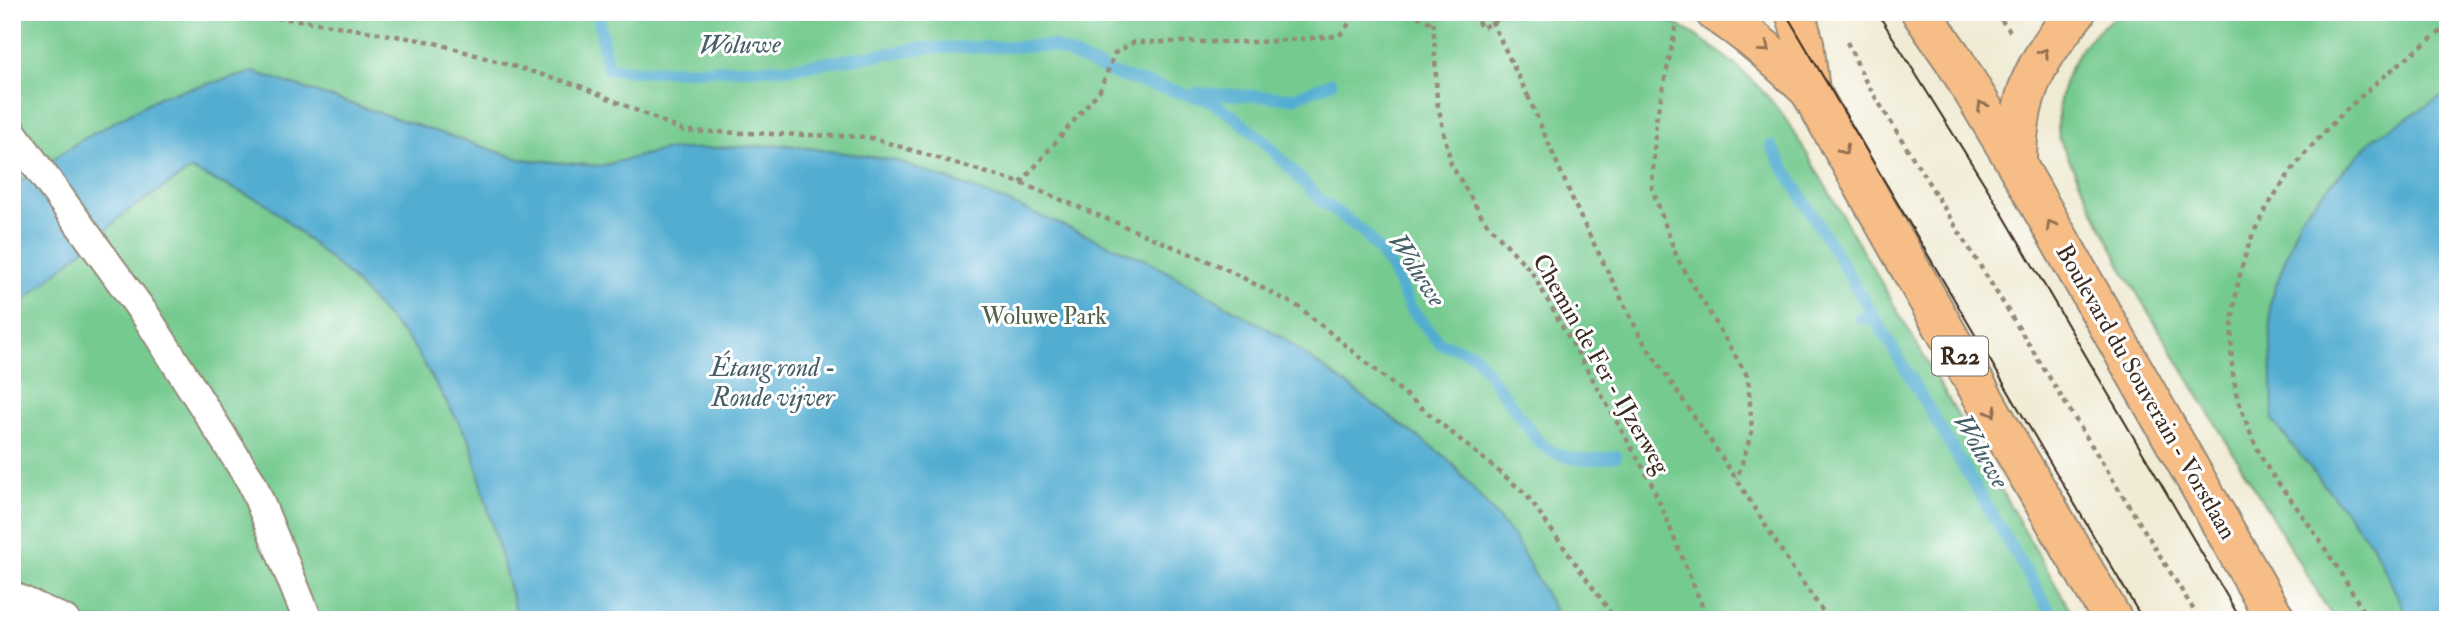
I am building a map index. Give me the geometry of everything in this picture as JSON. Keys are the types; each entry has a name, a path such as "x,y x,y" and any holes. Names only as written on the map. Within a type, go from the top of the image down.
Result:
{"main road":[{"name":"R22","path":"1795,12 1804,43 1810,90 1997,422 2113,620"},
{"name":"Boulevard du Souverain - Vorstlaan","path":"1921,12 1954,60 2017,165 2276,620"},
{"path":"2017,165 2017,139 2027,89 2050,44 2076,12"},
{"path":"1697,14 1744,31 1810,90"}],"street":[{"path":"12,132 146,317 252,483 308,620"},
{"path":"12,596 65,620"}],"path":[{"path":"217,12 307,21 432,42 580,86 684,131 868,137 1021,183 1222,267 1299,307 1525,493 1616,620"},
{"path":"1021,183 1100,90 1115,53 1134,42 1259,42 1339,36 1359,12"},
{"path":"1408,12 1434,24"},
{"name":"Chemin de Fer - IJzerweg","path":"1433,12 1437,101 1451,164 1483,220 1531,271 1651,482 1708,620"},
{"path":"1474,12 1481,28 1496,21 1489,12"},
{"path":"1489,12 1579,214 1641,338 1829,620"},
{"path":"1697,14 1656,120 1652,188 1677,258 1748,377 1752,431 1737,480"},
{"path":"2368,620 2338,566 2259,454 2242,410 2232,365 2234,316 2241,271 2258,224 2289,175 2330,126 2397,64 2448,26"},
{"path":"1845,37 1866,82 2200,620"}],"green space":[{"name":"Woluwe Park","path":"12,12 1645,12 1683,28 1720,53 1754,82 1785,118 2076,620 12,620"},
{"path":"2125,12 2448,12 2448,620 2334,620 2123,270 2059,139 2058,119 2065,82 2081,49 2108,22"}],"water":[{"name":"Étang rond - Ronde vijver","path":"254,72 520,159 600,166 664,150 787,145 894,160 988,194 1148,261 1280,336 1448,459 1514,537 1560,620 518,620 470,442 412,344 348,275 266,203 191,170 129,210 12,311 12,187 78,142 161,96"},
{"path":"2448,93 2448,620 2409,620 2373,546 2273,421 2270,303 2300,217 2374,138"}],"waterway":[{"name":"Woluwe","path":"598,12 607,68 640,71 790,68 924,48 1052,46 1119,76 1208,100 1235,117 1267,144 1319,199 1365,233 1389,264 1411,309 1440,343 1474,354 1538,441 1556,453 1575,459 1616,456"},
{"name":"Woluwe","path":"1198,93 1293,98 1331,83"},
{"path":"1771,146 1876,320"},
{"name":"Woluwe","path":"1860,318 1876,320 2055,620"}],"tram line":[{"path":"1785,12 2143,620"},
{"path":"1877,12 1992,196 2241,620"}]}
